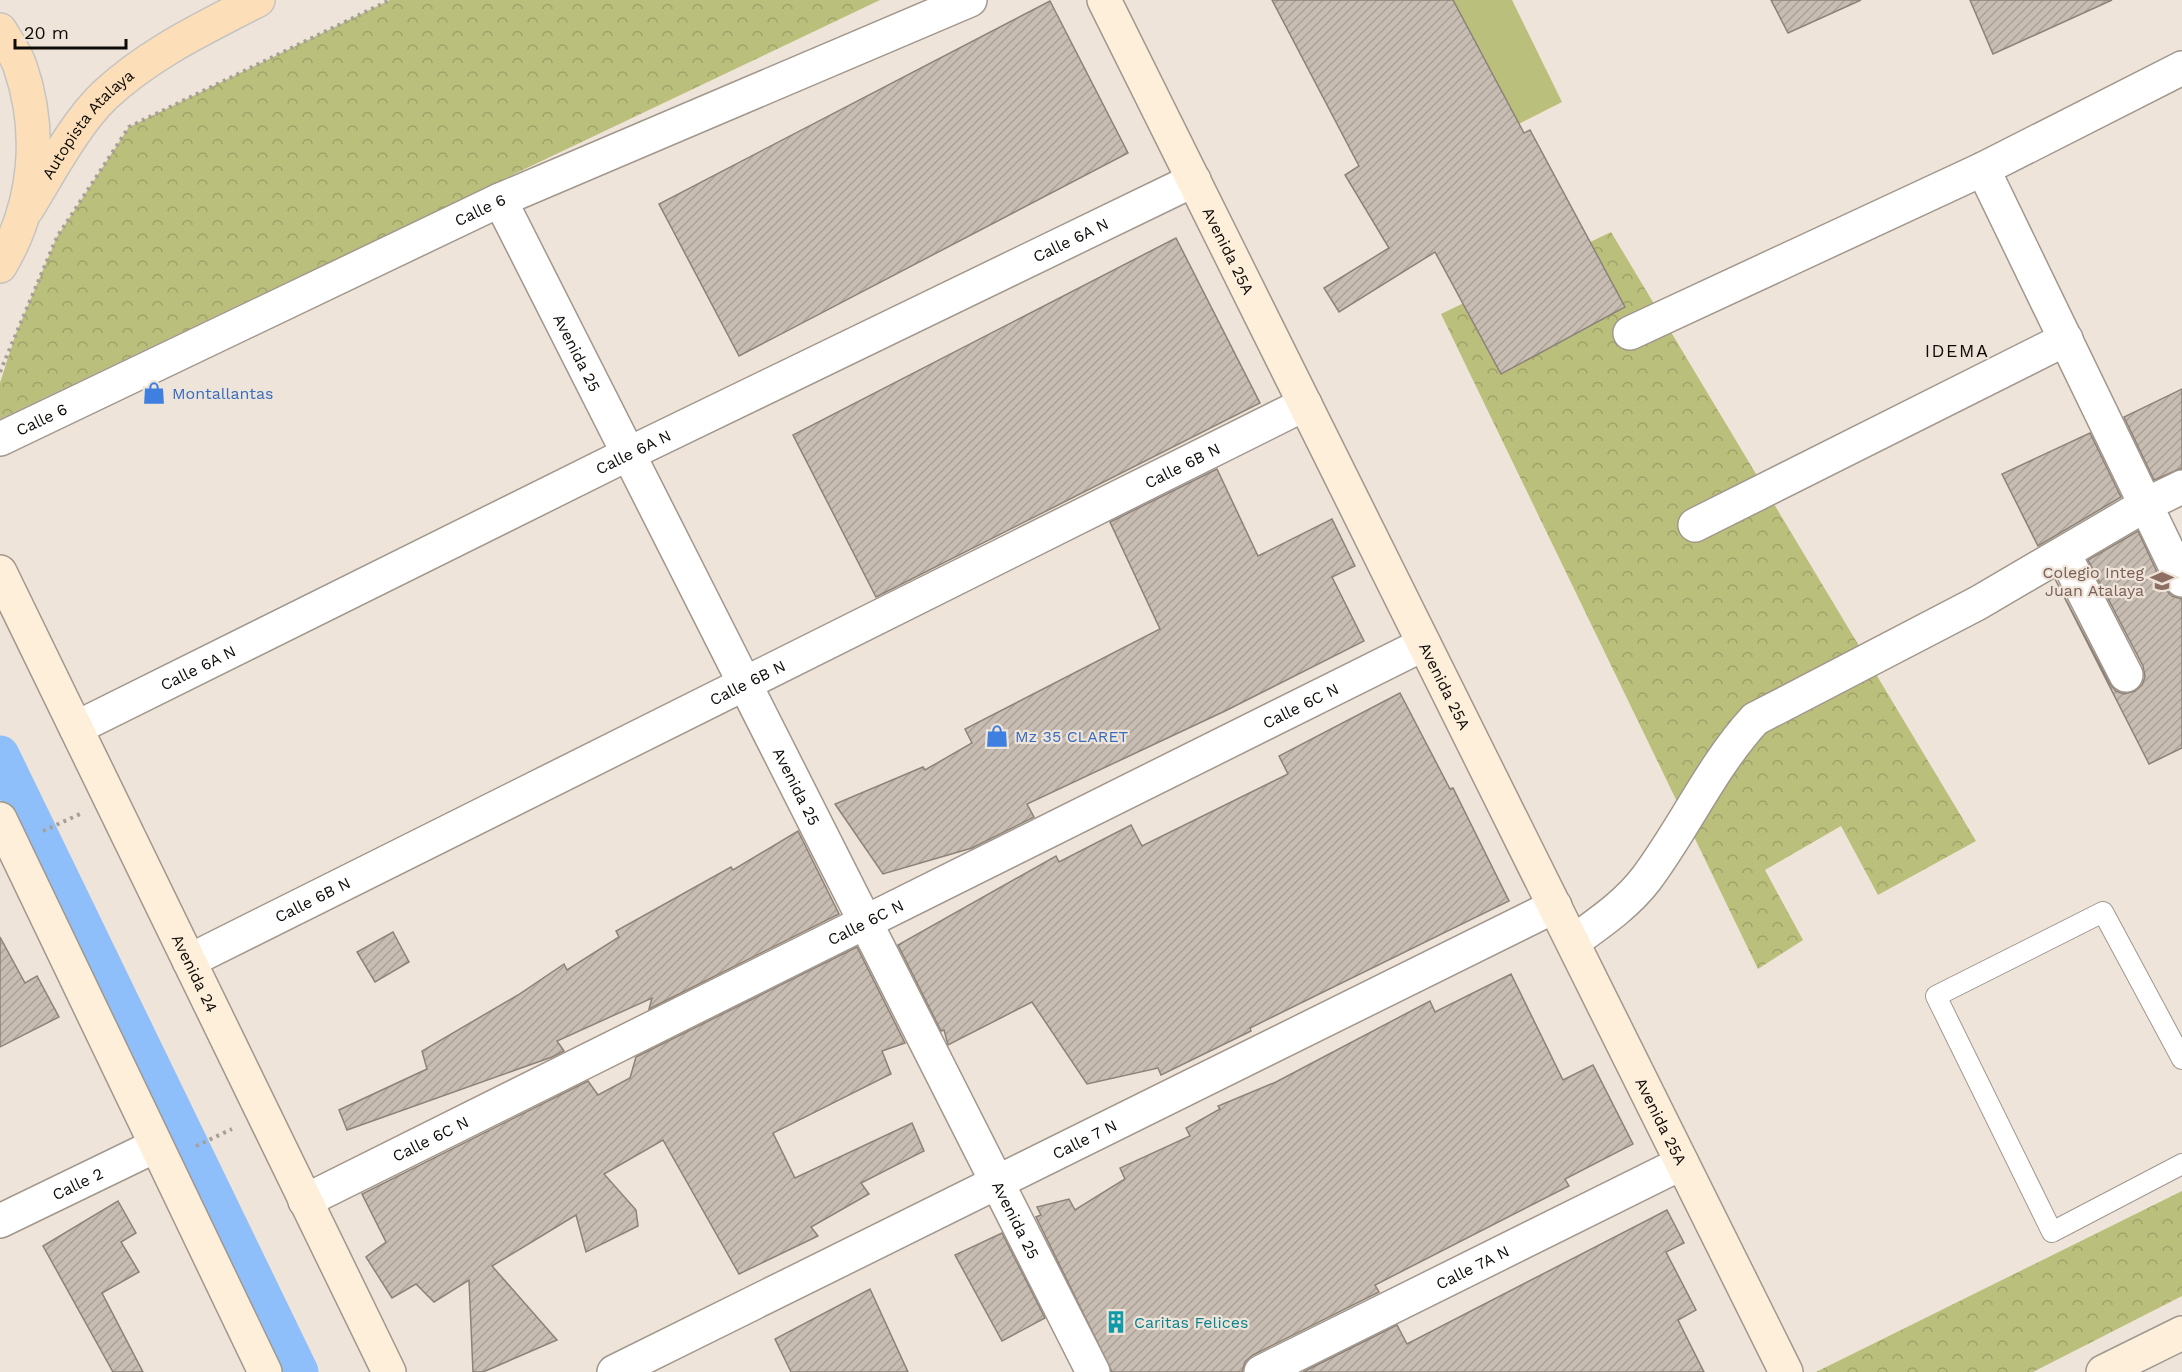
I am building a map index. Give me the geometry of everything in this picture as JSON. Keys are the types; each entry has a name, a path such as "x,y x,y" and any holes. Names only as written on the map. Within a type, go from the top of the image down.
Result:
{"main road":[{"name":"Autopista Atalaya","path":"27,209 63,149 104,96 166,47 258,0"},
{"path":"0,30 19,64 31,103 35,135 27,209 0,266"}],"street":[{"name":"Calle 6","path":"0,439 500,200 970,0"},
{"name":"Avenida 25A","path":"1104,0 1786,1372"},
{"path":"1630,333 1983,168 2182,68"},
{"path":"1983,168 2182,580"},
{"name":"Calle 6A N","path":"76,728 628,454 1194,180"},
{"name":"Avenida 25","path":"500,200 1093,1372"},
{"path":"1695,525 2066,339"},
{"name":"Calle 6B N","path":"189,961 1305,404"},
{"path":"1573,942 1613,914 1646,879 1735,741 1755,719 1978,603 2147,504 2182,487"},
{"path":"2064,554 2126,675"},
{"name":"Avenida 24","path":"0,572 389,1372"},
{"name":"Calle 6C N","path":"306,1201 1424,644"},
{"path":"11,838 155,1146 265,1372"},
{"name":"Calle 7 N","path":"614,1372 1555,906"},
{"name":"Calle 2","path":"0,1221 155,1146"},
{"name":"Calle 7A N","path":"1261,1372 1682,1163"},
{"path":"2103,1372 2182,1333"}],"lane":[{"path":"2182,1059 2103,912 1936,996 2052,1232 2182,1164"}],"path":[{"path":"0,372 57,237 129,127 390,0"},
{"path":"11,838 90,809"},
{"path":"192,1148 242,1124"}],"green space":[{"path":"390,0 880,0 0,419 0,383 15,336 57,237 129,127"},
{"path":"1298,0 1512,0 1562,102 1393,188"},
{"path":"1611,232 1976,841 1878,895 1841,826 1765,870 1803,940 1758,969 1441,314"},
{"path":"2182,1191 2182,1296 2033,1372 1816,1372"}],"building":[{"path":"1272,0 1453,0 1524,133 1530,130 1625,307 1501,374 1435,252 1339,312 1324,288 1389,248 1345,175 1359,166"},
{"path":"1771,0 1861,0 1788,33"},
{"path":"1970,0 2112,0 1993,54"},
{"path":"1050,1 1128,153 739,356 659,204"},
{"path":"1176,238 1260,403 876,597 793,435"},
{"path":"2182,389 2182,468 2154,480 2124,417"},
{"path":"2090,433 2121,497 2038,546 2002,474"},
{"path":"1217,469 1258,556 1332,519 1355,566 1332,577 1364,641 1225,711 1027,804 1034,817 972,848 883,874 835,804 923,767 925,770 972,743 965,729 1160,629 1110,522"},
{"path":"2138,531 2165,589 2172,596 2182,599 2182,748 2149,764 2055,579 2110,684 2116,691 2124,694 2135,691 2142,685 2145,677 2143,666 2088,560"},
{"path":"1400,693 1450,789 1453,788 1509,901 1250,1028 1251,1031 1161,1075 1158,1068 1087,1084 1032,1002 948,1045 944,1030 941,1031 898,945 1056,856 1059,862 1131,825 1142,846 1288,774 1279,756"},
{"path":"798,831 839,914 649,1009 652,998 557,1041 564,1051 552,1057 347,1130 339,1110 427,1069 422,1051 518,995 564,964 567,970 619,937 616,931 731,867 733,870"},
{"path":"393,932 409,962 375,982 357,952"},
{"path":"0,937 25,983 37,976 59,1017 0,1047"},
{"path":"857,947 905,1043 882,1051 891,1074 773,1133 795,1178 912,1123 924,1151 861,1183 869,1194 811,1227 818,1236 739,1274 663,1140 604,1174 636,1210 638,1226 586,1252 576,1215 492,1266 557,1340 483,1372 473,1372 469,1280 434,1302 416,1284 392,1298 366,1257 386,1242 362,1194 588,1081 598,1095 630,1078 636,1057"},
{"path":"1511,974 1563,1080 1593,1065 1633,1144 1565,1179 1569,1186 1375,1285 1379,1292 1253,1355 1245,1362 1242,1372 1112,1372 1036,1217 1041,1215 1037,1207 1069,1199 1075,1210 1125,1179 1120,1168 1190,1136 1186,1128 1220,1109 1218,1106 1276,1082 1430,1001 1435,1012"},
{"path":"118,1201 136,1233 121,1242 139,1272 102,1293 143,1372 113,1372 43,1246"},
{"path":"1667,1210 1684,1243 1666,1252 1696,1310 1678,1320 1704,1372 1303,1372 1397,1325 1407,1344"},
{"path":"1002,1233 1045,1318 1002,1341 955,1255"},
{"path":"870,1289 908,1372 791,1372 775,1339"}],"waterway":[{"path":"0,755 299,1372"}],"place":[{"name":"Montallantas","path":"154,393"},
{"name":"Colegio Integ Juan Atalaya","path":"2162,581"},
{"name":"Mz 35 CLARET","path":"997,736"},
{"name":"Caritas Felices","path":"1116,1322"}],"district":[{"name":"IDEMA","path":"1957,350"}]}
